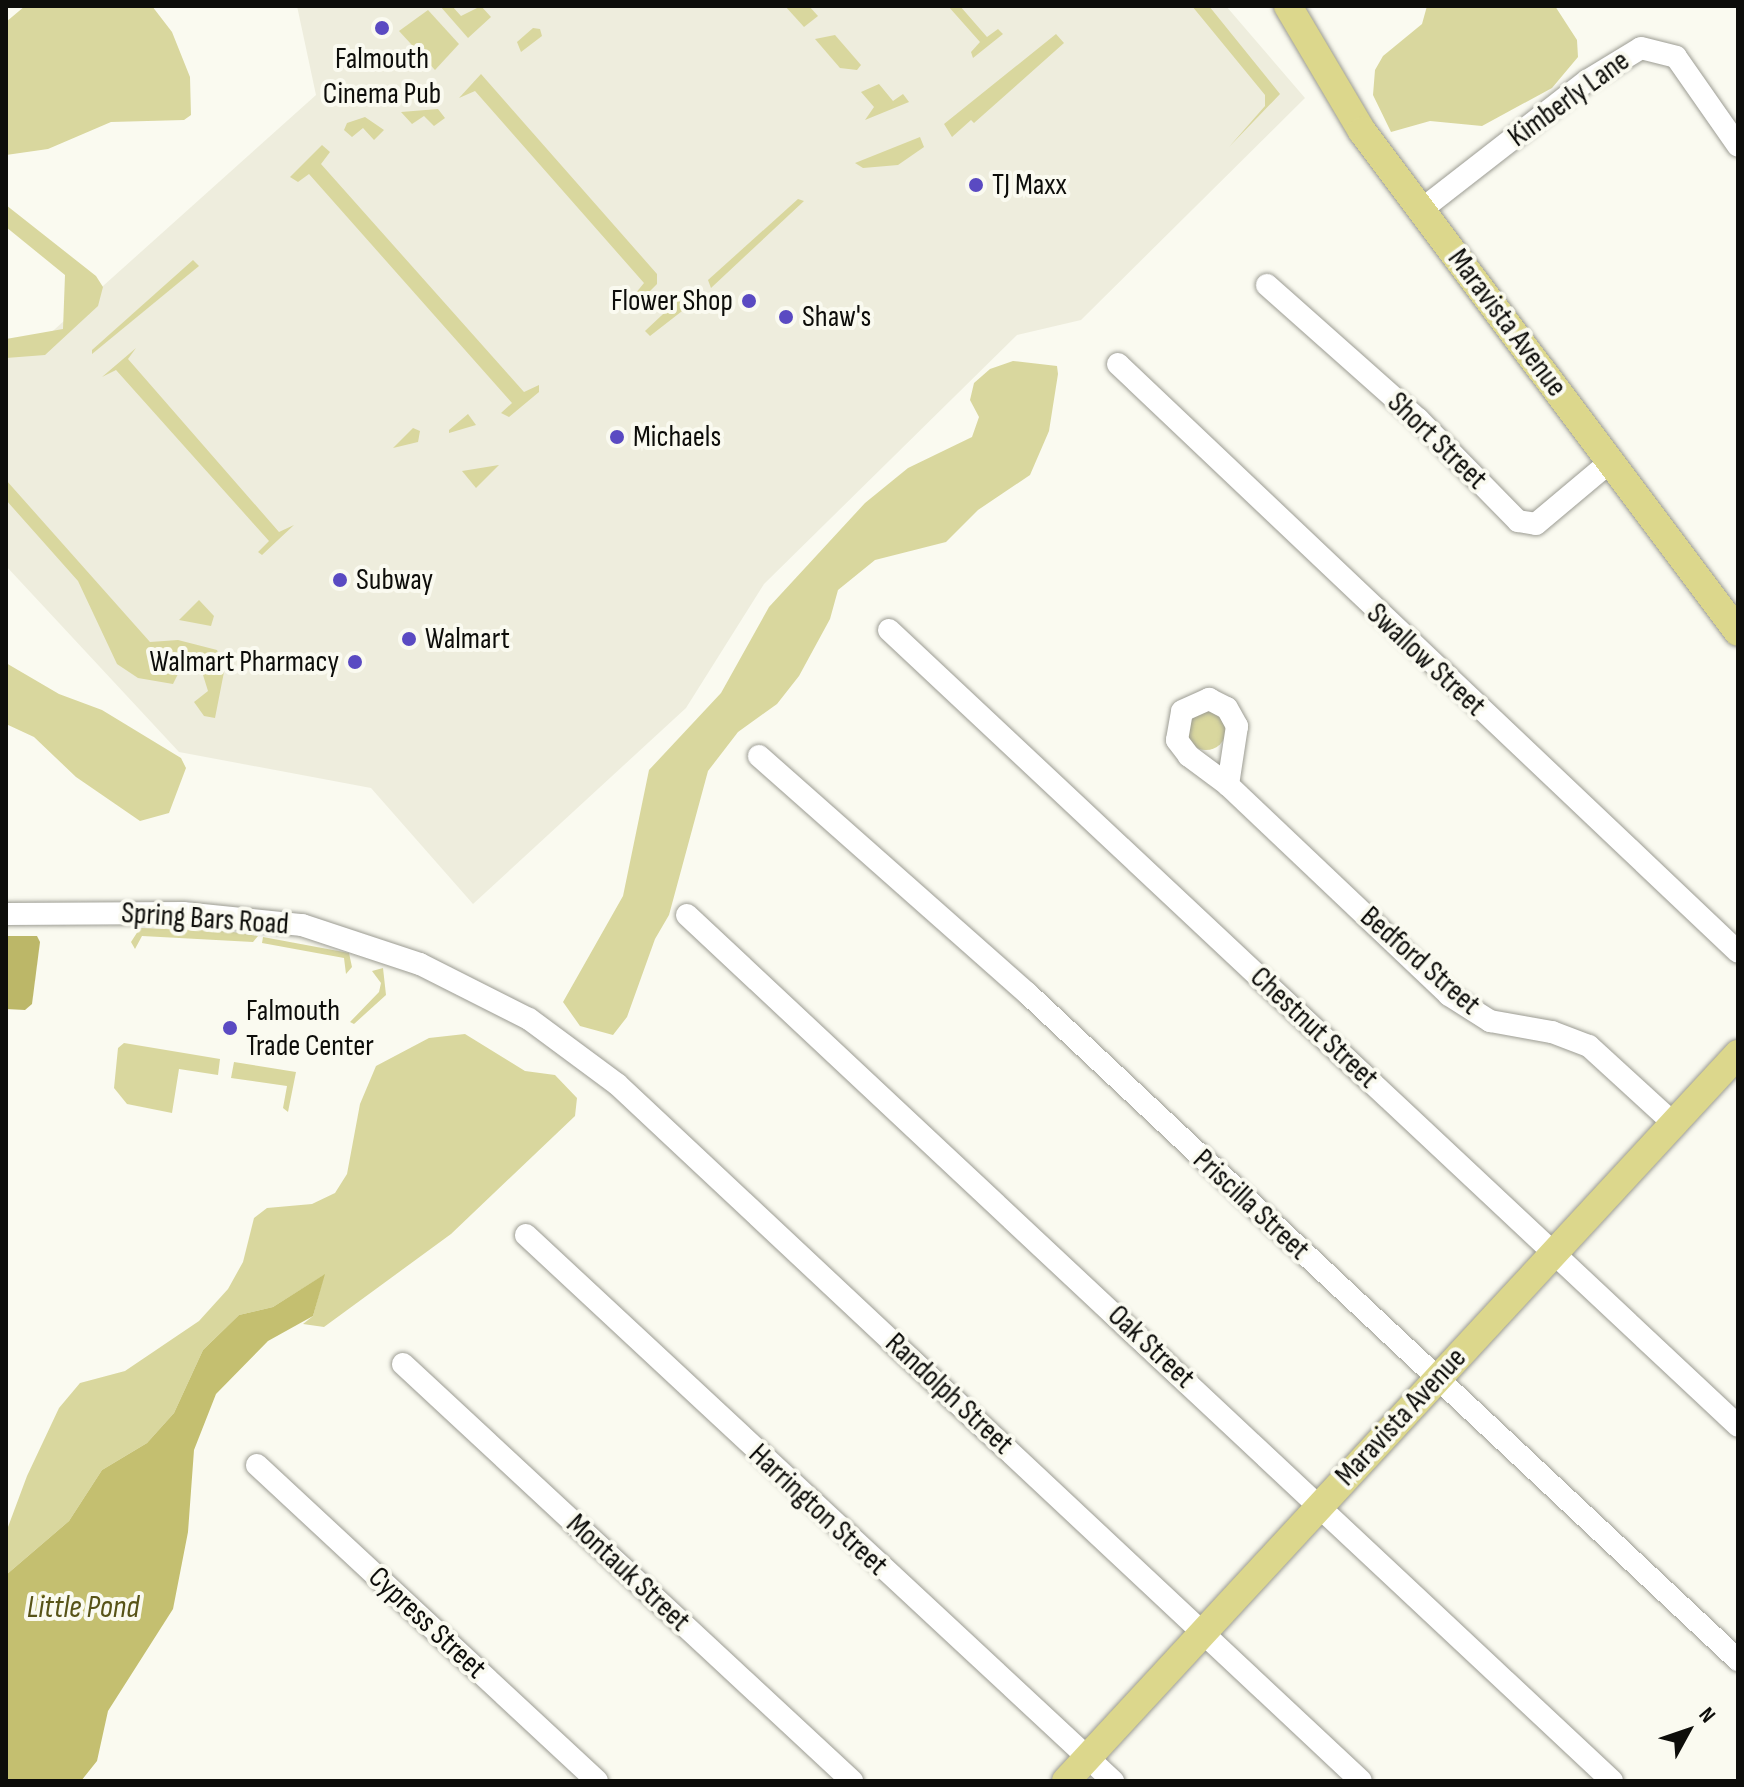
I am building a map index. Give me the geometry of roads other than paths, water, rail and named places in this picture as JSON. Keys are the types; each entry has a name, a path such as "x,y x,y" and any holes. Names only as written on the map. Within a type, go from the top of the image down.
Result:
{"main road":[{"name":"Maravista Avenue","path":"1288,6 1344,106 1738,632"},
{"name":"Maravista Avenue","path":"1066,1781 1738,1054"}],"street":[{"name":"Kimberly Lane","path":"1421,210 1587,81 1641,48 1676,57 1738,146"},
{"name":"Short Street","path":"1267,285 1418,419 1518,521 1536,524 1611,461"},
{"name":"Swallow Street","path":"1118,364 1738,952"},
{"name":"Chestnut Street","path":"889,630 1738,1426"},
{"name":"Priscilla Street","path":"759,756 1027,993 1436,1380 1738,1660"},
{"name":"Bedford Street","path":"1228,785 1449,995 1490,1021 1552,1032 1589,1046 1673,1123"},
{"name":"Spring Bars Road","path":"6,914 183,913 302,925 420,964 529,1019"},
{"name":"Oak Street","path":"687,915 1612,1781"},
{"name":"Randolph Street","path":"529,1019 617,1084 1361,1781"},
{"name":"Harrington Street","path":"526,1235 1113,1781"},
{"name":"Montauk Street","path":"403,1364 852,1781"},
{"name":"Cypress Street","path":"257,1465 597,1781"}],"water":[{"name":"Little Pond","path":"325,1274 313,1316 268,1341 216,1394 194,1450 188,1532 173,1609 108,1711 97,1761 81,1781 6,1781 6,1575 69,1521 102,1470 147,1443 174,1413 203,1350 239,1315 273,1307"}],"place":[{"name":"Falmouth Cinema Pub","path":"382,28"},
{"name":"TJ Maxx","path":"976,185"},
{"name":"Flower Shop","path":"749,301"},
{"name":"Shaw's","path":"786,317"},
{"name":"Michaels","path":"617,437"},
{"name":"Subway","path":"340,580"},
{"name":"Walmart","path":"409,639"},
{"name":"Walmart Pharmacy","path":"355,662"},
{"name":"Falmouth Trade Center","path":"230,1028"}]}
